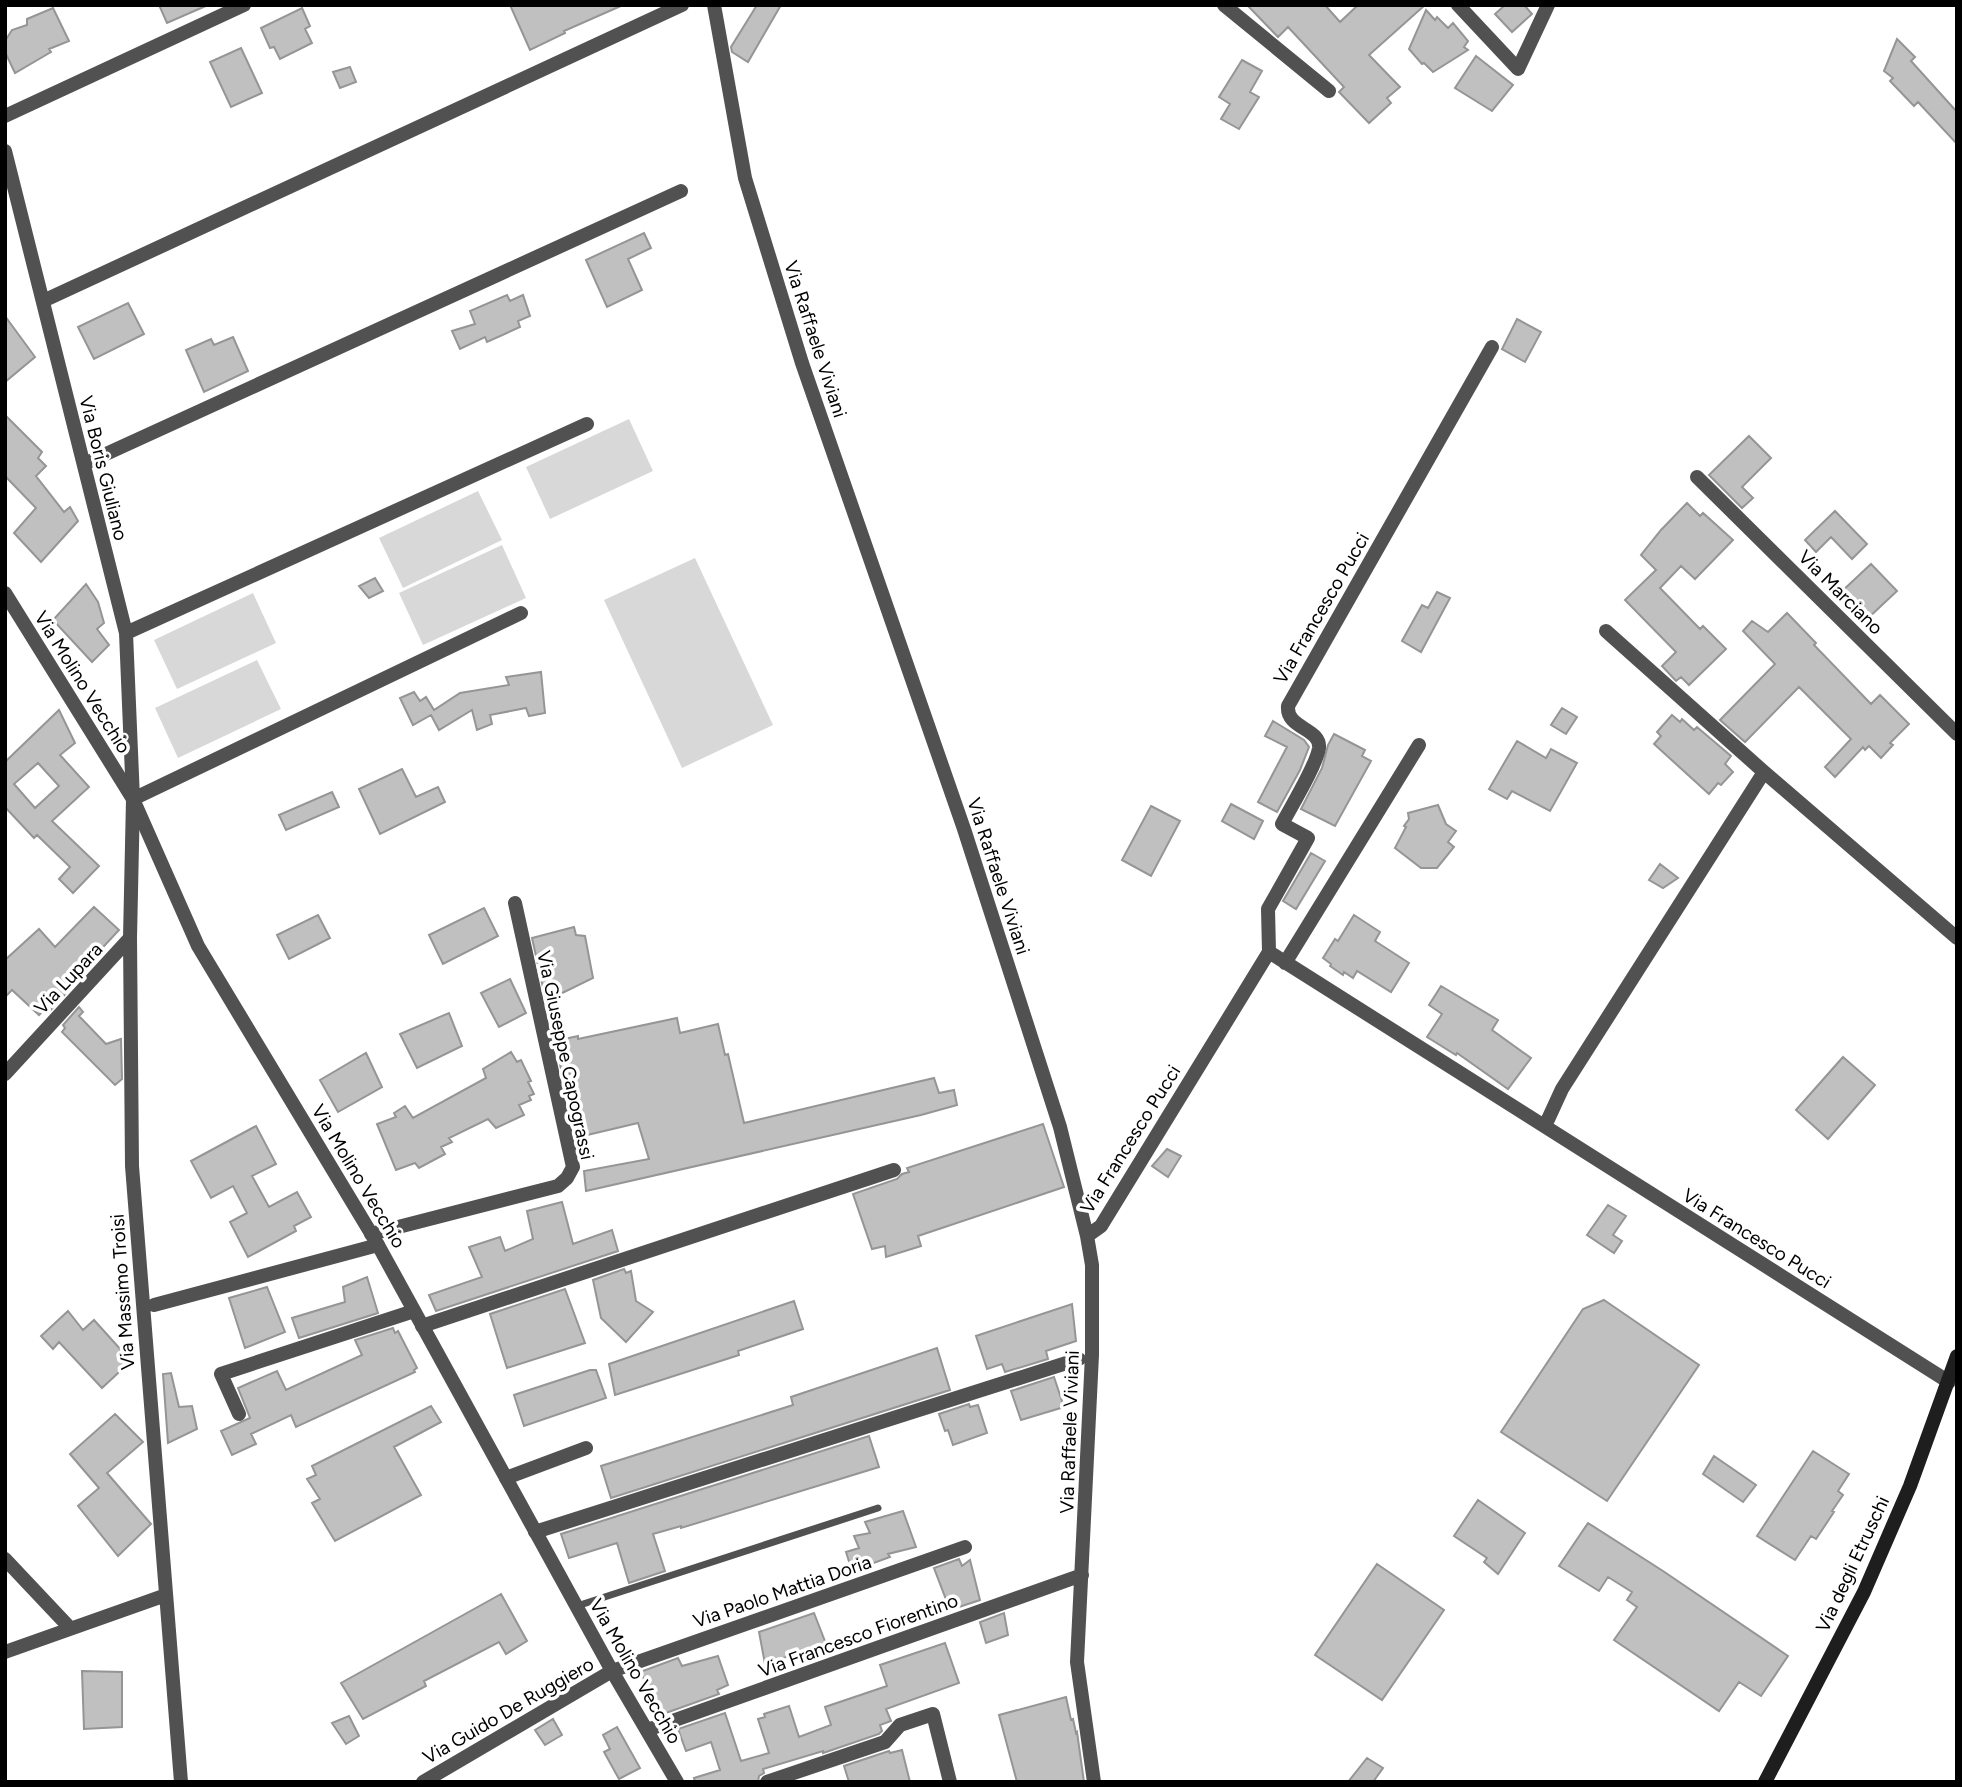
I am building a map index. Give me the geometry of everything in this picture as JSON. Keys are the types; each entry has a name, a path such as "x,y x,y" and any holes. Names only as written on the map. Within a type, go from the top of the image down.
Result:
{"main road":[{"name":"Via degli Etruschi","path":"1765,1782 1864,1591 1910,1486 1957,1356"}],"street":[{"path":"5,116 244,5"},
{"path":"43,301 682,5"},
{"name":"Via Raffaele Viviani","path":"715,5 746,178 802,363 972,854 1060,1127 1087,1236 1092,1265 1092,1355 1077,1662 1094,1782"},
{"path":"1224,5 1328,91"},
{"path":"1458,5 1518,69 1548,5"},
{"name":"Via Boris Giuliano","path":"5,151 126,632 132,799"},
{"path":"84,464 681,191"},
{"name":"Via Francesco Pucci","path":"1087,1236 1101,1226 1269,952 1268,909 1308,838 1282,824 1314,764 1319,747 1317,739 1293,722 1287,713 1288,706 1492,347"},
{"path":"126,632 587,424"},
{"name":"Via Marciano","path":"1697,477 1957,734"},
{"name":"Via Molino Vecchio","path":"5,593 132,799 198,946 374,1240 612,1671 676,1781"},
{"path":"132,799 522,613"},
{"path":"1606,631 1764,772 1957,938"},
{"path":"1285,963 1419,745"},
{"path":"1545,1126 1562,1089 1764,772"},
{"name":"Via Massimo Troisi","path":"132,799 132,1166 181,1782"},
{"name":"Via Giuseppe Capograssi","path":"374,1240 558,1186 567,1178 573,1167 515,903"},
{"name":"Via Lupara","path":"5,1074 130,938"},
{"name":"Via Francesco Pucci","path":"1269,952 1949,1382"},
{"path":"422,1326 894,1170"},
{"path":"154,1306 374,1240"},
{"path":"239,1415 221,1374 414,1311"},
{"path":"536,1532 1079,1359"},
{"path":"506,1478 586,1448"},
{"name":"Via Paolo Mattia Doria","path":"612,1671 965,1547"},
{"path":"5,1559 70,1628"},
{"name":"Via Francesco Fiorentino","path":"647,1730 1082,1576"},
{"path":"5,1651 166,1595"},
{"name":"Via Guido De Ruggiero","path":"423,1782 612,1671"},
{"path":"767,1782 885,1742 900,1725 933,1714 950,1782"}],"lane":[{"path":"576,1606 878,1508"}],"shaded area":[{"path":"629,419 653,471 550,519 526,467"},
{"path":"478,491 502,540 403,588 379,538"},
{"path":"502,545 526,598 423,645 399,593"},
{"path":"695,558 773,725 682,768 604,600"},
{"path":"253,593 276,643 177,689 154,640"},
{"path":"257,660 281,709 178,758 155,708"}],"building":[{"path":"159,5 208,5 167,23"},
{"path":"510,5 623,5 564,31 565,33 530,50"},
{"path":"757,5 781,5 748,62 732,52 731,47"},
{"path":"1247,5 1325,5 1340,22 1358,5 1425,5 1369,55 1400,87 1387,98 1391,103 1369,123 1339,92 1344,87 1288,27 1278,37"},
{"path":"1505,5 1524,5 1532,14 1512,32 1495,14"},
{"path":"53,8 69,41 49,49 51,52 15,73 5,52 5,41 12,30 27,25 27,19"},
{"path":"302,8 310,26 305,29 312,43 280,59 274,47 270,48 261,28"},
{"path":"1426,10 1448,28 1453,23 1468,41 1464,47 1468,50 1433,72 1409,49"},
{"path":"1897,39 1915,57 1911,61 1957,112 1957,144 1918,102 1914,106 1890,81 1893,78 1884,71"},
{"path":"241,48 262,93 231,107 210,62"},
{"path":"1476,56 1513,85 1492,111 1455,88"},
{"path":"1242,60 1262,71 1250,92 1259,97 1239,129 1221,119 1230,104 1219,97"},
{"path":"350,67 356,82 340,88 333,72"},
{"path":"644,233 651,248 628,259 642,290 607,307 586,260"},
{"path":"507,295 510,301 523,295 530,316 518,321 520,327 487,342 485,337 460,349 452,331 475,324 470,311"},
{"path":"128,303 144,334 94,359 78,327"},
{"path":"5,316 35,357 5,382"},
{"path":"1517,319 1541,332 1525,362 1502,349"},
{"path":"233,337 248,371 204,392 186,350 211,339 214,345"},
{"path":"5,415 42,452 38,458 46,466 36,476 64,512 70,507 78,521 41,562 14,533 36,508 5,476"},
{"path":"1749,436 1771,458 1742,487 1753,498 1742,508 1709,475"},
{"path":"1687,503 1700,516 1703,513 1733,540 1695,579 1681,566 1660,588 1700,629 1703,626 1726,649 1689,685 1681,677 1676,681 1662,666 1676,652 1625,600 1656,570 1641,555"},
{"path":"1835,511 1867,544 1852,559 1831,537 1816,552 1805,540"},
{"path":"1871,564 1897,591 1866,620 1840,593"},
{"path":"375,578 383,591 369,598 359,586"},
{"path":"86,584 98,602 104,623 97,629 109,645 92,662 53,620"},
{"path":"1437,592 1450,598 1421,652 1402,641 1422,605 1428,608"},
{"path":"1787,613 1871,704 1880,695 1909,724 1890,743 1893,745 1881,758 1869,746 1865,750 1863,747 1835,777 1825,767 1851,739 1799,687 1745,742 1720,720 1775,664 1743,631 1752,621 1768,632"},
{"path":"541,672 545,713 529,716 526,708 490,715 492,724 477,730 472,710 439,730 431,715 413,725 400,698 414,692 420,701 426,697 434,710 460,693 509,685 506,677"},
{"path":"1562,708 1577,717 1566,734 1551,725"},
{"path":"59,710 75,743 60,755 89,787 52,821 99,866 73,893 59,879 70,867 37,835 34,838 5,807 5,762","holes":["38,763 59,786 35,808 14,784"]},
{"path":"1672,715 1680,722 1682,719 1694,730 1697,727 1731,756 1725,764 1733,772 1709,794 1654,744 1661,736 1657,732"},
{"path":"1273,721 1304,740 1309,747 1277,812 1258,802 1287,747 1265,736"},
{"path":"1334,734 1365,750 1362,756 1371,761 1335,826 1301,809 1322,768"},
{"path":"1517,741 1546,758 1551,749 1577,763 1550,811 1512,791 1507,799 1489,789"},
{"path":"402,769 416,797 438,787 445,802 380,834 359,789"},
{"path":"332,792 339,807 286,830 279,815"},
{"path":"1231,804 1263,821 1254,839 1222,821"},
{"path":"1438,805 1446,824 1456,831 1448,842 1454,847 1437,868 1421,868 1395,848 1409,819 1408,813"},
{"path":"1151,806 1180,821 1151,876 1122,860"},
{"path":"1311,853 1325,861 1296,909 1283,901"},
{"path":"1660,864 1678,878 1663,888 1649,880"},
{"path":"94,907 119,930 64,989 67,992 49,1012 46,1008 39,1015 12,990 5,997 5,960 39,929 55,947"},
{"path":"484,908 498,936 443,964 429,935"},
{"path":"318,915 330,938 289,959 277,935"},
{"path":"1354,915 1380,932 1375,941 1409,963 1391,992 1357,971 1353,978 1344,972 1343,975 1323,958 1335,939 1338,941"},
{"path":"574,927 576,935 585,936 593,978 546,1001 532,938"},
{"path":"510,979 526,1013 499,1027 481,993"},
{"path":"1441,986 1498,1020 1492,1030 1531,1058 1508,1089 1457,1053 1456,1055 1427,1037 1442,1014 1429,1005"},
{"path":"79,1007 83,1012 79,1016 106,1044 121,1039 122,1079 115,1085 62,1032 65,1028 63,1025"},
{"path":"449,1013 462,1046 417,1068 400,1034"},
{"path":"677,1018 680,1033 718,1024 744,1123 934,1078 939,1093 954,1090 957,1105 586,1191 584,1171 649,1159 638,1123 583,1136 568,1067 561,1069 555,1041 578,1036 578,1039"},
{"path":"511,1052 517,1062 521,1060 534,1094 529,1096 531,1100 519,1105 524,1115 496,1128 488,1119 449,1138 452,1142 441,1147 445,1154 419,1168 415,1163 396,1170 377,1124 396,1117 394,1113 405,1106 413,1118 486,1078 483,1069"},
{"path":"366,1053 382,1087 338,1112 320,1080"},
{"path":"1843,1057 1875,1085 1828,1139 1796,1110"},
{"path":"1043,1124 1064,1187 918,1236 921,1246 886,1257 885,1246 872,1249 853,1194 897,1179 909,1172 907,1168"},
{"path":"256,1126 276,1164 252,1176 269,1207 297,1192 311,1217 294,1226 296,1231 248,1257 230,1222 247,1213 233,1186 211,1198 191,1161"},
{"path":"1167,1149 1181,1156 1168,1177 1152,1166"},
{"path":"562,1202 573,1244 612,1230 618,1251 436,1311 429,1295 482,1277 469,1247 500,1237 505,1251 533,1239 527,1211"},
{"path":"1608,1205 1626,1216 1613,1235 1622,1241 1614,1253 1587,1235"},
{"path":"624,1269 626,1273 631,1271 636,1301 653,1312 626,1342 601,1318 593,1280"},
{"path":"367,1277 378,1313 299,1338 292,1318 345,1302 343,1287"},
{"path":"267,1287 285,1332 245,1348 229,1298"},
{"path":"565,1289 585,1343 507,1368 490,1314"},
{"path":"1604,1300 1699,1365 1607,1501 1501,1432 1583,1309"},
{"path":"794,1301 803,1329 738,1351 739,1355 615,1395 609,1364"},
{"path":"1072,1304 1076,1341 1046,1351 1048,1359 1005,1372 1002,1364 987,1369 976,1336"},
{"path":"68,1311 83,1330 94,1320 131,1361 102,1388 59,1342 53,1349 41,1336"},
{"path":"393,1328 395,1333 398,1331 417,1368 415,1372 296,1427 291,1415 251,1434 256,1444 232,1455 221,1431 250,1418 238,1388 277,1371 286,1390 362,1355 355,1340"},
{"path":"937,1348 950,1390 611,1498 601,1466 793,1405 791,1397"},
{"path":"596,1370 606,1398 524,1426 514,1395"},
{"path":"171,1373 179,1407 192,1406 197,1429 168,1443 163,1374"},
{"path":"1054,1377 1064,1407 1021,1420 1011,1391"},
{"path":"969,1404 970,1407 978,1405 987,1433 953,1445 939,1414"},
{"path":"431,1406 441,1422 394,1447 421,1495 335,1541 312,1503 320,1499 307,1479 316,1475 312,1466"},
{"path":"115,1414 143,1442 107,1473 151,1524 118,1556 78,1506 99,1488 70,1454"},
{"path":"869,1436 879,1467 681,1528 653,1534 665,1571 629,1583 617,1543 569,1558 561,1534"},
{"path":"1813,1451 1849,1474 1838,1491 1843,1495 1832,1511 1834,1512 1816,1539 1811,1536 1795,1560 1757,1536"},
{"path":"1714,1456 1756,1485 1743,1502 1703,1474"},
{"path":"1478,1500 1525,1533 1498,1574 1484,1562 1487,1558 1454,1536"},
{"path":"903,1511 916,1547 888,1554 890,1557 852,1571 846,1552 859,1548 854,1536 870,1533 865,1522"},
{"path":"1588,1523 1788,1656 1761,1696 1739,1682 1719,1711 1614,1640 1637,1607 1627,1600 1632,1592 1608,1577 1599,1591 1559,1566"},
{"path":"959,1559 962,1566 970,1560 980,1600 950,1610 934,1568"},
{"path":"1377,1564 1444,1610 1382,1700 1315,1655"},
{"path":"501,1594 527,1641 506,1654 499,1642 424,1681 426,1686 363,1719 341,1683"},
{"path":"814,1613 826,1644 765,1664 759,1632"},
{"path":"1004,1613 1008,1635 986,1643 980,1622"},
{"path":"945,1643 959,1683 886,1709 891,1721 880,1725 882,1731 879,1734 763,1769 764,1773 759,1776 758,1782 695,1782 694,1778 720,1770 711,1742 686,1751 678,1729 725,1713 741,1761 769,1753 758,1719 765,1717 764,1714 789,1706 799,1737 831,1725 825,1707 887,1686 880,1665"},
{"path":"718,1656 728,1685 717,1690 719,1694 663,1714 640,1672 678,1658 682,1666"},
{"path":"82,1671 122,1672 122,1727 84,1729"},
{"path":"1066,1697 1071,1720 1073,1719 1077,1732 1084,1782 1017,1782 999,1715"},
{"path":"349,1716 359,1736 346,1744 332,1723"},
{"path":"553,1719 562,1735 545,1745 535,1730"},
{"path":"617,1727 640,1768 619,1779 604,1752 610,1749 603,1735"},
{"path":"902,1750 910,1782 849,1782 844,1766 889,1751"},
{"path":"1367,1758 1383,1768 1373,1782 1348,1782"}]}
